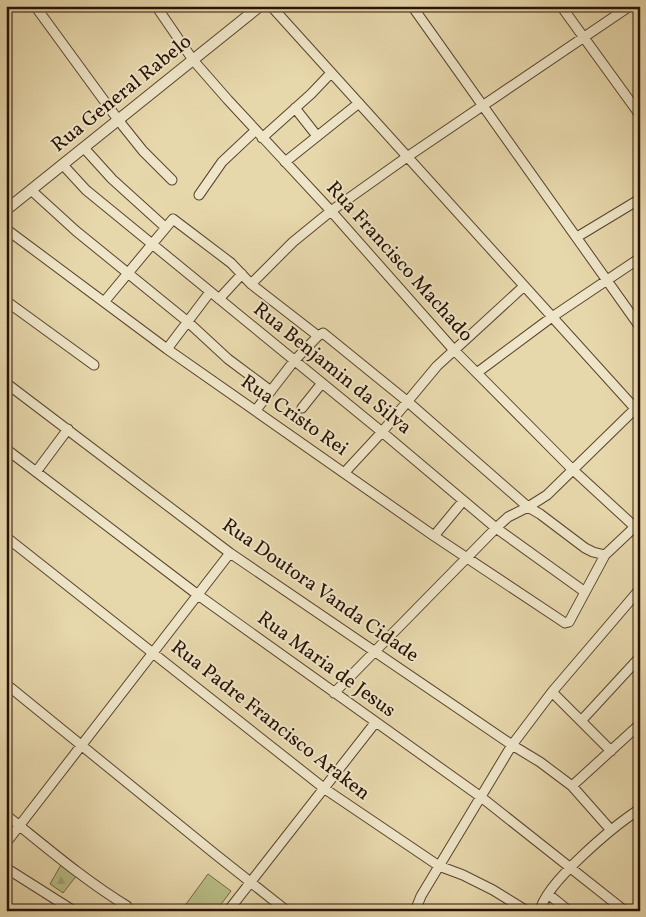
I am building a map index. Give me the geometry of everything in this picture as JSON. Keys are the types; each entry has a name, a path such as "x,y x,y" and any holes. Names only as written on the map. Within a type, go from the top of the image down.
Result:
{"street":[{"path":"35,6 119,121 143,151 172,180"},
{"name":"Rua Francisco Machado","path":"156,6 193,60 262,138 332,211 453,350 478,372 572,469 637,524"},
{"name":"Rua General Rabelo","path":"6,210 260,6"},
{"path":"272,6 523,287 637,411 572,469 547,495 508,517 496,528 334,693"},
{"path":"412,6 640,327"},
{"path":"560,6 584,36 640,115"},
{"path":"251,284 293,242 332,211 407,157 630,6"},
{"path":"262,138 311,94 331,73"},
{"path":"285,162 359,103"},
{"path":"295,108 317,136"},
{"path":"199,195 231,152 256,130"},
{"path":"84,148 112,179 165,227"},
{"name":"Rua Benjamin da Silva","path":"63,165 86,190 382,432 496,528 585,592"},
{"path":"31,190 128,274 188,322 228,359 271,391"},
{"path":"577,237 640,198"},
{"path":"104,302 173,219 242,274 251,284 408,402 528,507 585,548 605,555"},
{"name":"Rua Cristo Rei","path":"6,229 167,348 434,536 568,623 585,592"},
{"path":"478,372 552,317 640,258"},
{"path":"219,299 242,274"},
{"path":"345,472 408,402 436,366 523,287"},
{"path":"167,348 210,292"},
{"path":"6,301 94,365"},
{"path":"256,410 294,361 320,335"},
{"path":"302,408 322,383"},
{"name":"Rua Doutora Vanda Cidade","path":"6,384 230,552 512,745 540,762 572,786 610,829"},
{"path":"36,472 68,429"},
{"name":"Rua Maria de Jesus","path":"6,449 198,594 481,797 625,911"},
{"path":"434,536 463,501"},
{"path":"585,592 605,555 637,524"},
{"name":"Rua Padre Francisco Araken","path":"6,537 325,789 439,866 463,874 494,890 527,911"},
{"path":"6,843 230,552"},
{"path":"415,911 421,896 512,745 552,692 640,589"},
{"path":"581,721 640,657"},
{"path":"6,684 287,911"},
{"path":"552,692 611,751"},
{"path":"228,911 376,723"},
{"path":"572,786 640,724"},
{"path":"540,911 543,901 570,867 610,829 640,809"},
{"path":"6,815 110,896 127,906"},
{"path":"6,868 74,911"},
{"path":"548,894 569,911"}],"green space":[{"path":"62,863 77,875 63,893 50,884"},
{"path":"208,874 231,891 216,911 181,911"}]}
